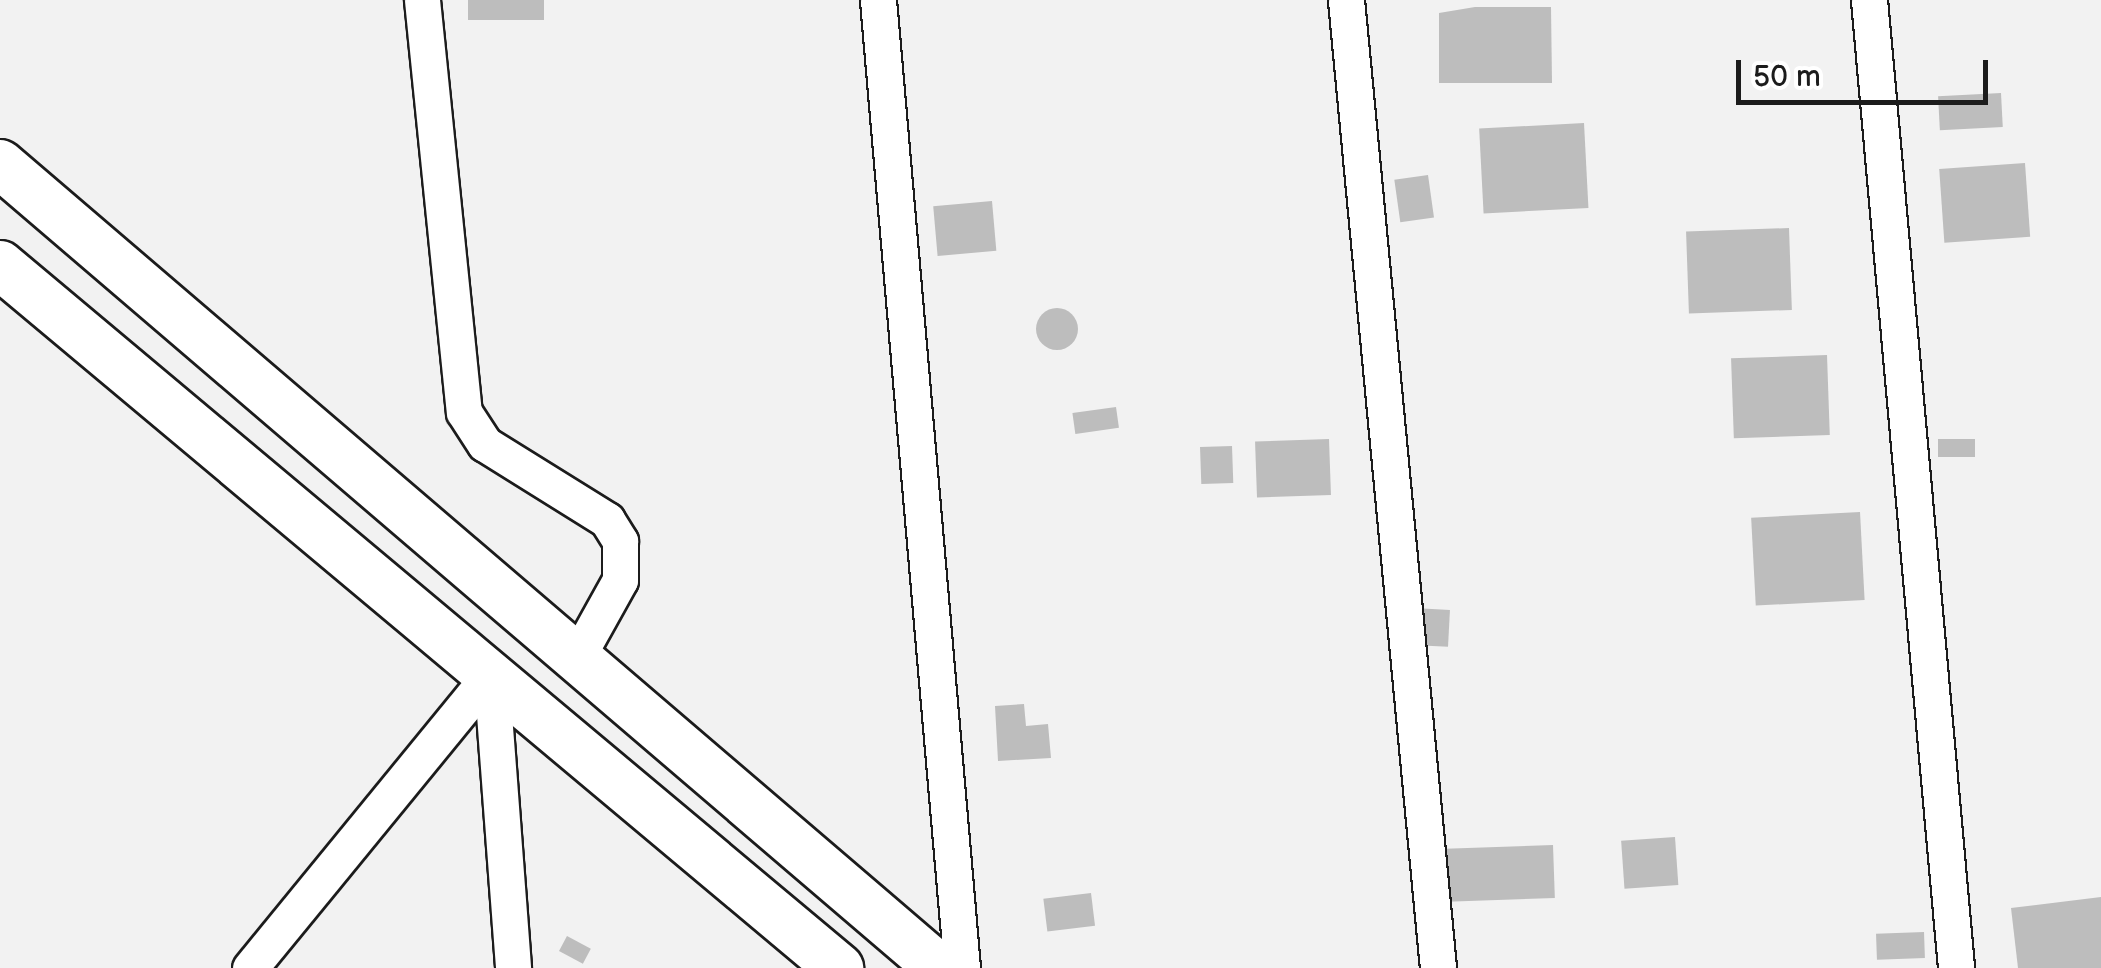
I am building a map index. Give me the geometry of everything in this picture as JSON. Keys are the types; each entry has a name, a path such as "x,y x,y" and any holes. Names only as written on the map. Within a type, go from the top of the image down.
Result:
{"main road":[{"path":"0,164 938,968"},
{"path":"0,264 839,968"}],"street":[{"path":"422,0 464,412 485,444 607,520 620,541 616,589 576,659"},
{"path":"878,0 962,968"},
{"path":"1346,0 1438,968"},
{"path":"1868,0 1956,968"},
{"path":"250,968 490,674"},
{"path":"490,674 513,968"}],"building":[{"path":"468,0 544,0 544,20 468,20"},
{"path":"1475,7 1551,7 1552,83 1439,83 1439,13"},
{"path":"2001,93 2003,127 1940,130 1938,96"},
{"path":"1584,123 1588,208 1484,213 1479,128"},
{"path":"2025,163 2030,237 1944,243 1939,169"},
{"path":"1428,175 1434,218 1400,222 1394,180"},
{"path":"992,201 996,251 938,256 933,206"},
{"path":"1789,228 1792,310 1689,314 1686,232"},
{"path":"1057,308 1072,314 1078,329 1072,344 1057,350 1042,344 1036,329 1042,314"},
{"path":"1827,355 1830,435 1734,438 1731,358"},
{"path":"1116,407 1119,428 1075,434 1072,413"},
{"path":"1329,439 1331,495 1257,498 1255,442"},
{"path":"1938,439 1975,439 1975,457 1938,457"},
{"path":"1232,446 1233,483 1201,484 1200,447"},
{"path":"1860,512 1865,600 1756,606 1751,518"},
{"path":"1414,608 1450,610 1448,647 1412,645"},
{"path":"1024,704 1026,726 1048,724 1051,758 998,761 995,706"},
{"path":"1675,837 1678,885 1624,889 1621,841"},
{"path":"1553,845 1555,898 1440,902 1438,849"},
{"path":"1091,893 1095,926 1047,932 1043,899"},
{"path":"2101,897 2101,968 2018,968 2011,908"},
{"path":"1924,932 1925,958 1877,960 1876,934"},
{"path":"567,936 591,949 583,964 559,951"}]}
